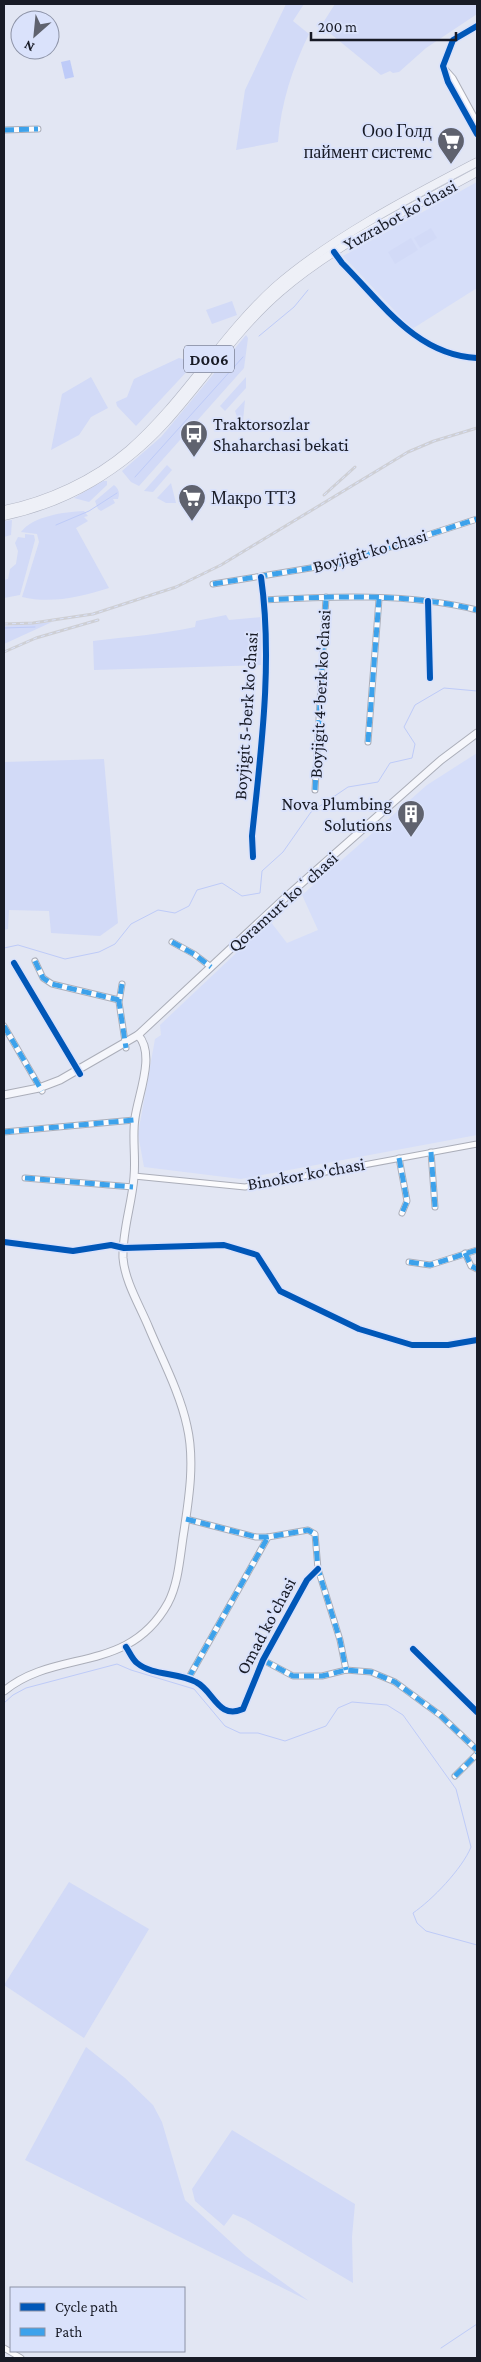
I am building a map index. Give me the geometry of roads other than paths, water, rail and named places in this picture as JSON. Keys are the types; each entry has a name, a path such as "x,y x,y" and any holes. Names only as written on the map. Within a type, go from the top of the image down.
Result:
{"main road":[{"name":"Yuzrabot ko'chasi","path":"4,516 53,502 107,470 150,429 274,289 316,256 370,222 477,162"},
{"name":"Yuzrabot ko'chasi","path":"247,320 284,288 334,252 477,172"},
{"name":"Yuzrabot ko'chasi","path":"4,510 56,494 107,470"},
{"name":"Qoramurt koʻchasi","path":"288,899 441,760 477,733"},
{"name":"Qoramurt koʻchasi","path":"140,1037 211,967 274,911 445,762 477,738"},
{"name":"Qoramurt koʻchasi","path":"140,1037 274,911"},
{"path":"4,1097 40,1089 79,1072 140,1037 146,1059 134,1120 134,1176 124,1248 124,1262 131,1286 187,1426 191,1462 186,1519 175,1583 170,1598 154,1623 126,1646 30,1675 4,1691"}],"street":[{"path":"477,26 453,40 443,66 448,82 477,134"},
{"path":"443,66 453,78 477,122"},
{"path":"4,130 38,129"},
{"path":"334,252 342,263 418,338 446,353 477,358"},
{"name":"Boyjigit ko'chasi","path":"213,584 341,562 477,519"},
{"name":"Boyjigit 5-berk ko'chasi","path":"253,857 252,836 266,668 267,616 261,577"},
{"name":"Boyjigit ko'chasi","path":"264,600 326,597 428,601 455,604 477,610"},
{"name":"Boyjigit 4-berk ko'chasi","path":"315,790 326,597"},
{"path":"368,742 379,599"},
{"path":"428,601 430,678"},
{"path":"172,942 194,954 211,967"},
{"path":"35,961 43,978 52,984 119,1000"},
{"path":"14,963 79,1072"},
{"path":"122,984 119,1000 126,1046"},
{"path":"4,1026 40,1089"},
{"path":"4,1132 134,1120"},
{"name":"Binokor ko'chasi","path":"134,1176 245,1187 477,1144"},
{"path":"431,1152 435,1207"},
{"path":"399,1158 407,1201 402,1213"},
{"path":"25,1178 133,1187"},
{"path":"4,1242 73,1251 112,1245 124,1248 224,1245 257,1255 280,1291 359,1329 412,1345 448,1345 477,1340"},
{"path":"409,1262 430,1265 477,1250"},
{"path":"465,1253 471,1266 477,1269"},
{"name":"Omad ko'chasi","path":"186,1519 256,1537 268,1537 308,1530 315,1534 318,1569 340,1640 346,1670"},
{"path":"188,1679 268,1537"},
{"name":"Omad ko'chasi","path":"126,1646 136,1662 151,1670 195,1681 216,1702 229,1712 234,1713 242,1709 263,1660 307,1580 318,1569"},
{"path":"413,1649 477,1712"},
{"path":"263,1660 293,1676 322,1676 346,1670 372,1672 395,1682 440,1715 477,1752 455,1776"}],"waterway":[{"path":"259,336 294,307 308,290"},
{"path":"135,477 243,357"},
{"path":"56,525 89,511 117,493"},
{"path":"4,628 35,627"},
{"path":"4,948 18,945 65,959 99,952 115,944 131,924 158,910 175,913 189,906 197,890 222,883 242,896 260,893 262,871 283,852 311,812 348,787 378,782 390,763 412,758 415,744 404,727 415,705 444,688 477,691"},
{"path":"4,1703 13,1695 26,1688 117,1664 194,1689 225,1726 240,1733 258,1733 285,1741 326,1726 338,1708 352,1702 387,1705 403,1715 456,1789 471,1847 461,1865 446,1883 413,1913 417,1923 426,1931 477,1945"},
{"path":"441,2348 477,2324"}],"railway":[{"path":"4,624 33,623 93,614 176,587 221,565 408,452 434,441 477,428"},
{"path":"324,495 355,467"},
{"path":"4,652 36,638 98,620"}],"place":[{"name":"Ооо Голд паймент системс","path":"451,165"},
{"name":"Traktorsozlar Shaharchasi bekati","path":"194,458"},
{"name":"Макро ТТЗ","path":"192,522"},
{"name":"Nova Plumbing Solutions","path":"411,838"}]}
